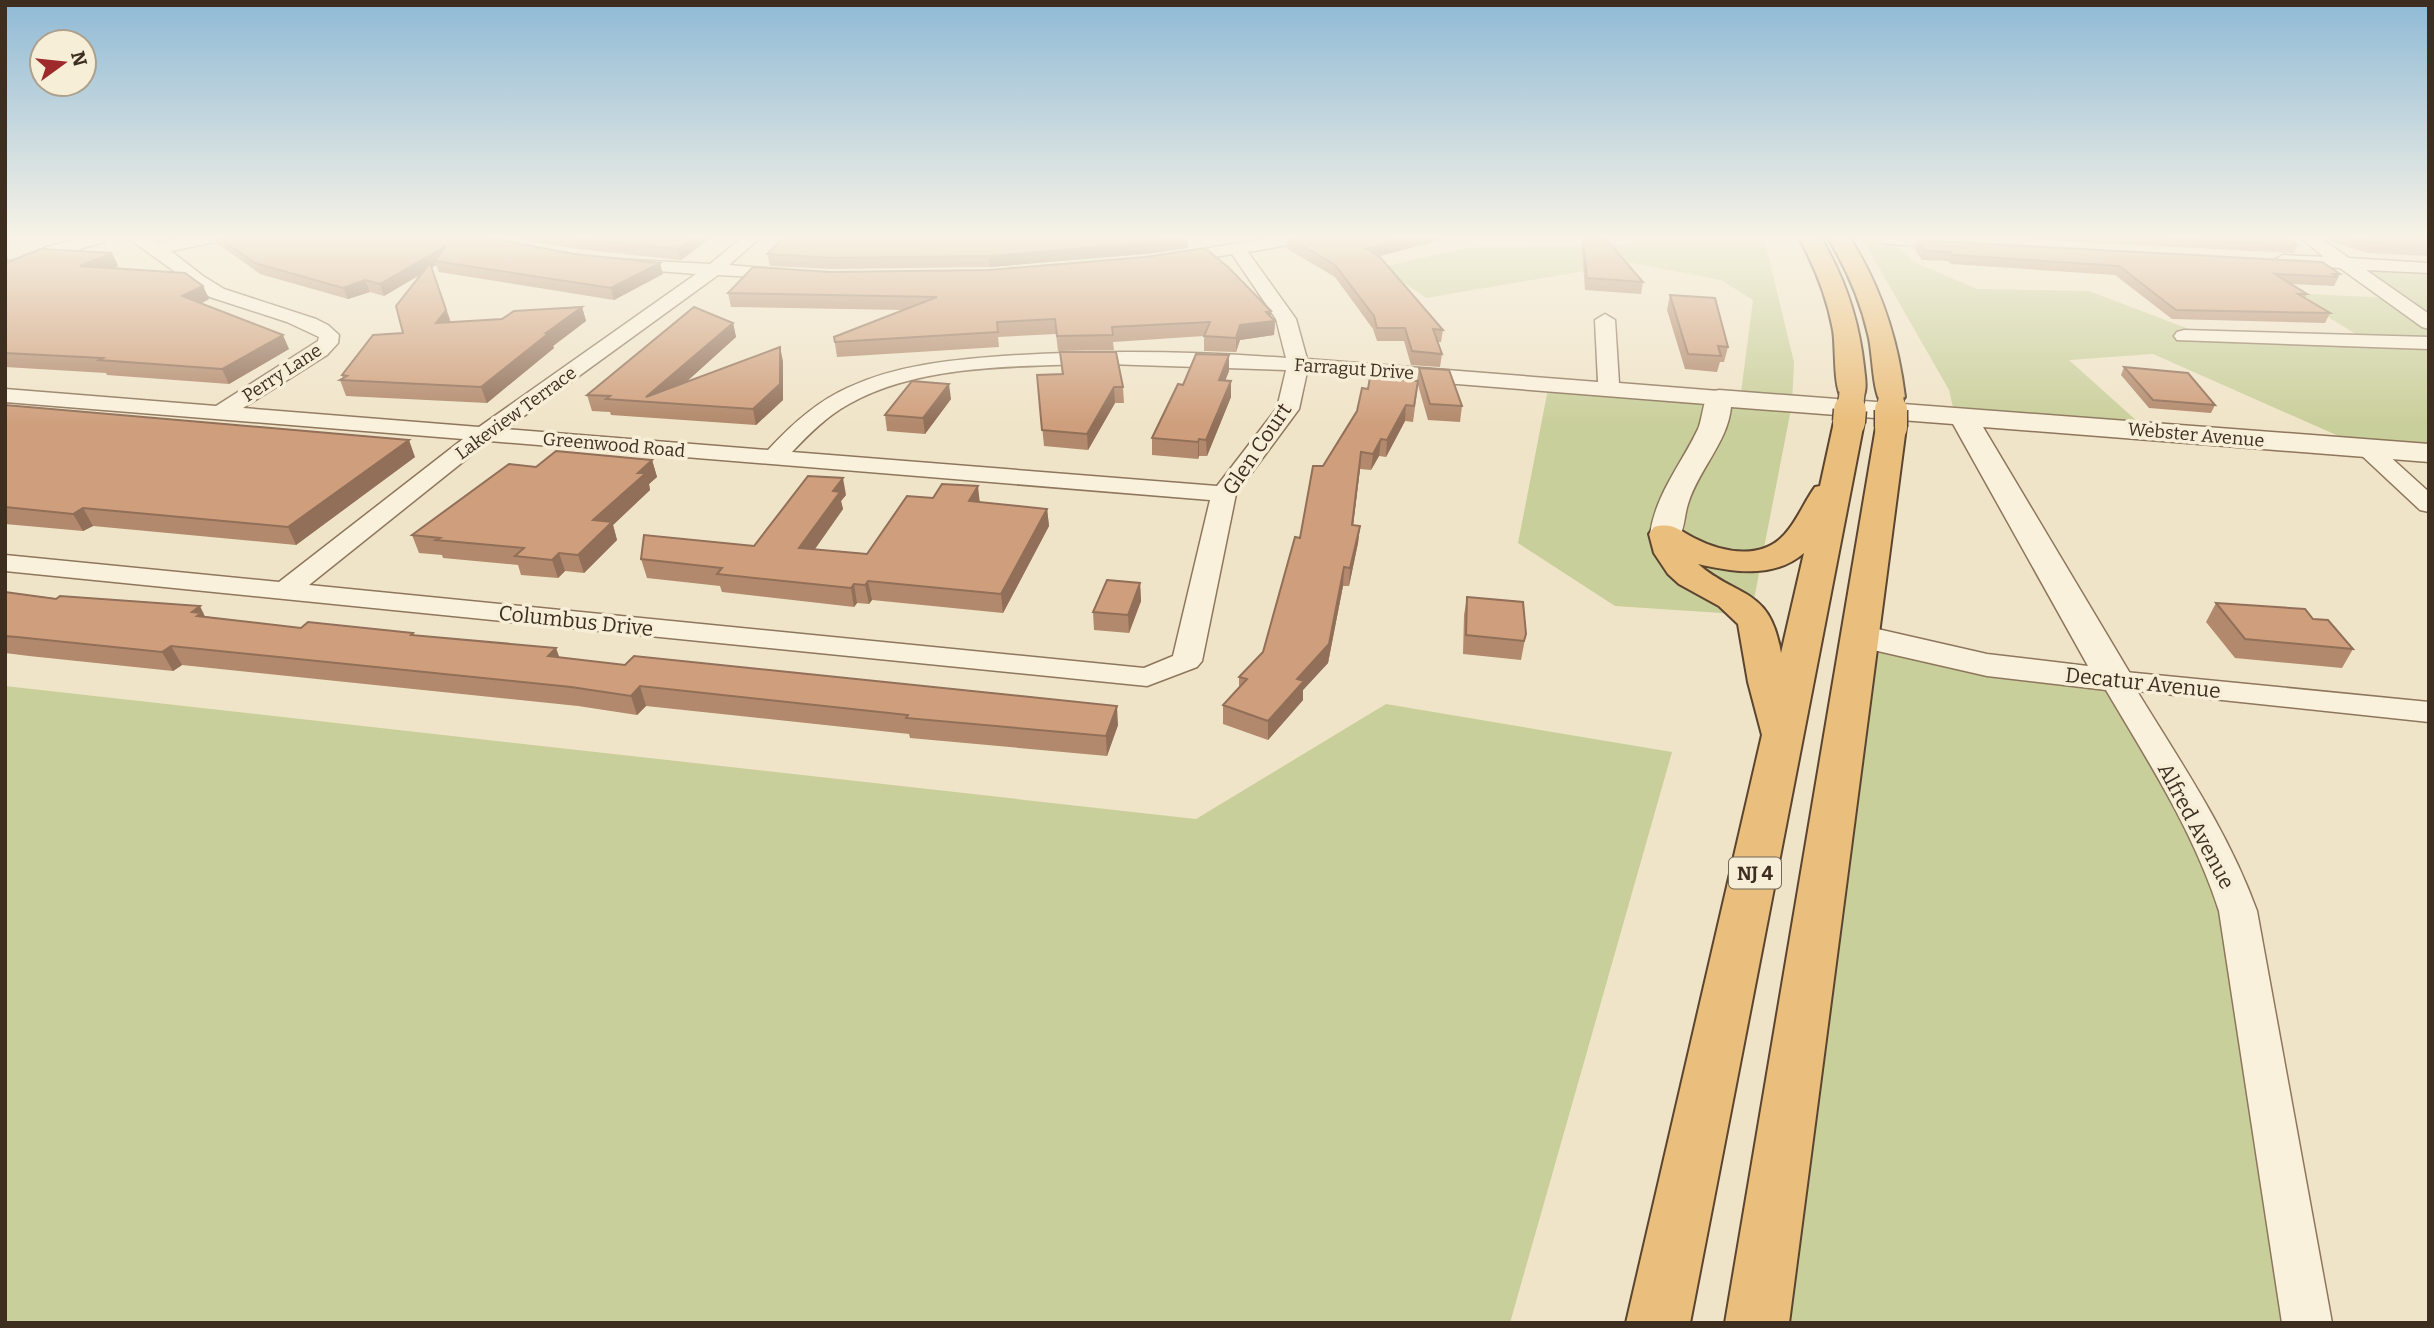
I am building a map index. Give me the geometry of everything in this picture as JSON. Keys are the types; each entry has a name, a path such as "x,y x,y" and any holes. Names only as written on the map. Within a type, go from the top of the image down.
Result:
{"highway":[{"name":"NJ 4","path":"1756,1323 1860,636 1871,410 1850,349 1839,300"},
{"name":"NJ 4","path":"1658,1323 1841,470 1871,410 1887,355 1871,300"},
{"path":"1666,534 1683,546 1721,558 1748,561 1780,555 1797,540 1841,470"},
{"path":"1666,534 1670,552 1677,565 1694,580 1741,607 1756,623 1783,741"}],"street":[{"name":"Perry Lane","path":"221,412 320,351 328,343 329,335 325,330 237,300"},
{"name":"Lakeview Terrace","path":"283,592 484,434 671,300"},
{"name":"Glen Court","path":"1147,677 1187,661 1224,494 1288,409 1295,387 1297,365 1294,343 1286,319 1273,300"},
{"path":"2396,300 2429,323"},
{"path":"1605,320 1609,389"},
{"path":"2185,337 2429,343"},
{"name":"Farragut Drive","path":"773,458 804,424 842,398 869,386 930,370 963,365 1116,357 1212,358 1963,417"},
{"name":"Greenwood Road","path":"5,395 1224,494"},
{"path":"1666,534 1670,506 1717,416 1719,398"},
{"name":"Webster Avenue","path":"1963,417 2429,453"},
{"name":"Alfred Avenue","path":"1963,417 2194,814 2231,886 2238,911 2307,1323"},
{"path":"2368,449 2429,505"},
{"name":"Columbus Drive","path":"5,563 1147,677"},
{"name":"Decatur Avenue","path":"1860,636 1987,665 2429,712"}],"green space":[{"path":"1753,300 1779,300 1794,362 1792,404 1751,615 1615,606 1518,543 1549,384 1740,400"},
{"path":"1897,300 2113,300 2210,337 2365,340 2301,300 2429,300 2429,453 2368,449 2153,354 2069,360 2148,431 1955,416 1949,390"},
{"path":"1860,636 2115,680 2217,856 2307,1323 1757,1323"},
{"path":"5,686 1196,819 1386,704 1672,752 1510,1323 5,1323"}],"building":[{"path":"5,300 192,300 283,335 222,369 99,360 103,358 5,353"},
{"path":"401,300 443,300 446,310 436,323 502,319 514,311 582,307 481,387 340,380 347,376 342,375 373,335 403,333 396,306"},
{"path":"929,300 1260,300 1271,311 1266,312 1275,321 1240,325 1236,338 1204,336 1210,322 1112,327 1113,335 1057,336 1055,319 997,322 998,332 835,342 834,337"},
{"path":"1362,300 1417,300 1443,330 1433,329 1442,354 1412,351 1405,328 1377,328 1374,316"},
{"path":"1672,300 1716,300 1728,347 1718,346 1721,356 1688,354"},
{"path":"2163,300 2308,300 2330,313 2176,310"},
{"path":"694,307 733,323 646,397 780,347 780,384 753,409 606,399 610,396 587,395"},
{"path":"1060,352 1116,352 1123,387 1114,387 1087,434 1042,430 1037,375 1063,374"},
{"path":"1196,354 1229,355 1219,380 1231,381 1206,440 1199,439 1198,442 1152,438 1178,384 1183,385"},
{"path":"2124,367 2188,373 2215,405 2153,400"},
{"path":"1419,368 1449,370 1462,406 1430,404"},
{"path":"1370,377 1418,381 1414,406 1406,405 1387,440 1381,439 1373,454 1361,452 1352,525 1360,526 1350,568 1344,567 1329,644 1297,679 1304,681 1268,721 1223,705 1247,679 1239,677 1263,652 1295,537 1300,538 1313,466 1323,466 1357,411 1362,388 1368,389"},
{"path":"912,381 949,384 923,418 885,415"},
{"path":"5,405 409,440 288,527 83,508 73,514 5,507"},
{"path":"556,451 652,460 638,473 646,473 593,520 612,522 578,555 559,553 552,560 515,556 524,548 436,540 440,538 412,535 509,464 536,467"},
{"path":"808,476 843,478 833,491 840,492 799,548 867,554 907,496 933,498 942,484 978,486 969,501 1047,509 1001,594 868,581 865,585 854,584 851,588 717,574 722,568 641,559 644,535 754,546"},
{"path":"1107,580 1140,583 1128,615 1093,612"},
{"path":"5,592 56,599 60,596 200,606 192,612 201,613 197,616 301,628 308,622 413,633 411,635 556,648 548,656 625,665 634,656 1117,706 1106,736 906,718 908,715 640,686 631,696 571,687 171,646 162,652 5,636"},
{"path":"1467,597 1523,602 1526,634 1524,641 1466,635"},
{"path":"2216,603 2305,609 2313,619 2328,620 2353,649 2245,639"}]}
